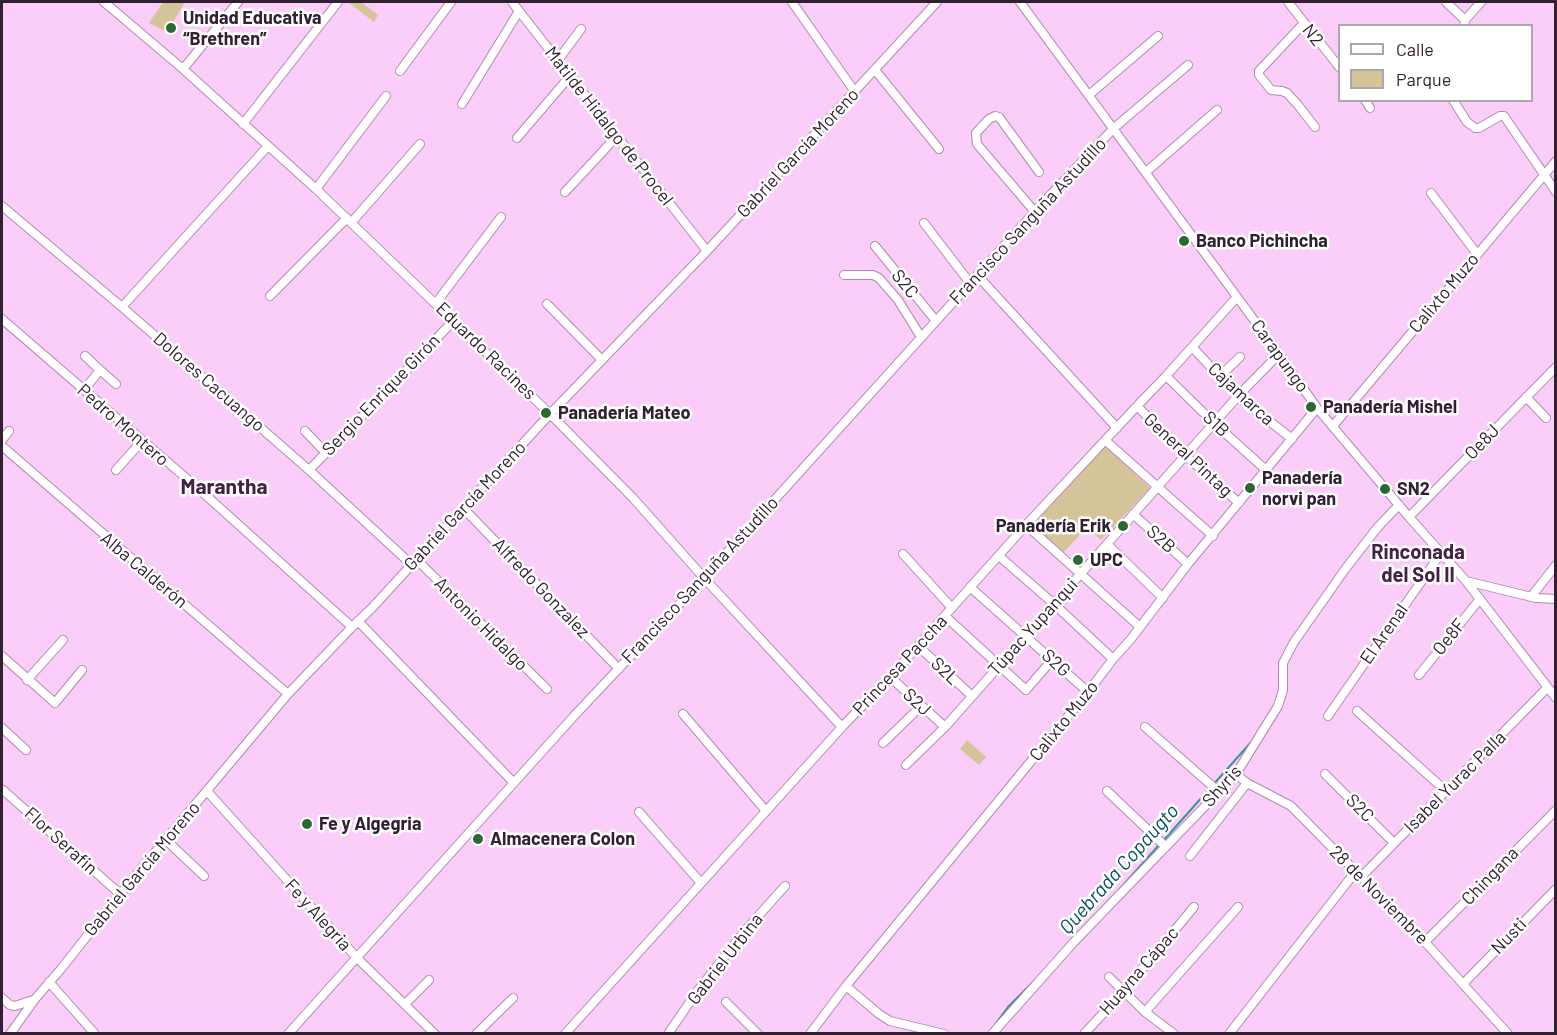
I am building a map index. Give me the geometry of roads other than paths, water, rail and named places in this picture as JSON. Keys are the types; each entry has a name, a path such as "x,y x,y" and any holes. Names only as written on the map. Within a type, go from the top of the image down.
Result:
{"street":[{"name":"Eduardo Racines","path":"104,2 183,69 316,189 550,414 633,498 842,727"},
{"path":"183,69 238,2"},
{"path":"243,124 338,2"},
{"path":"400,72 451,2"},
{"name":"Matilde Hidalgo de Procel","path":"512,2 707,251"},
{"path":"792,2 855,92"},
{"name":"Gabriel García Moreno","path":"10,1034 35,999 120,894 288,694 550,414 707,251 937,2"},
{"name":"Carapungo","path":"1020,2 1317,408 1398,505 1466,581 1556,698"},
{"name":"N2","path":"1288,2 1338,66"},
{"path":"1446,2 1465,23 1481,2"},
{"path":"462,104 519,12"},
{"path":"1304,23 1259,71 1259,75 1271,90 1287,93 1315,127"},
{"path":"558,60 581,29"},
{"path":"1089,95 1158,36"},
{"name":"Francisco Sanguña Astudillo","path":"288,1034 1035,212 1114,129 1188,65"},
{"path":"875,70 939,150"},
{"path":"517,138 570,75"},
{"path":"316,189 386,96"},
{"path":"1454,102 1467,122 1474,128 1479,128 1504,116 1556,192"},
{"path":"1146,172 1216,110"},
{"path":"1035,212 976,144 976,133 990,119 995,116 999,117 1039,172"},
{"path":"565,192 617,136"},
{"path":"270,296 349,221 420,144"},
{"path":"122,307 268,146"},
{"name":"Calixto Muzo","path":"1333,426 1556,161"},
{"path":"1431,193 1477,254"},
{"name":"Dolores Cacuango","path":"2,206 122,307 413,562"},
{"path":"436,303 501,217"},
{"path":"924,223 970,284"},
{"name":"S2C","path":"875,246 936,321"},
{"path":"844,274 873,275 879,278 898,300 921,338"},
{"path":"977,275 1117,428"},
{"name":"Princesa Paccha","path":"565,1034 1026,525 1193,348 1237,297"},
{"path":"546,304 602,360"},
{"name":"Pedro Montero","path":"2,319 200,490 352,627"},
{"name":"Sergio Enrique Girón","path":"309,470 454,320"},
{"name":"Cajamarca","path":"1193,348 1238,396 1292,439"},
{"name":"Túpac Yupanqui","path":"906,765 945,727 1185,455 1279,354"},
{"path":"85,356 116,384"},
{"path":"1220,376 1240,357"},
{"name":"Oe8J","path":"1409,517 1556,367"},
{"path":"84,390 100,370"},
{"name":"S1B","path":"1166,376 1267,471"},
{"path":"1526,397 1546,418"},
{"name":"General Pintag","path":"1137,406 1185,455 1239,503"},
{"name":"Calixto Muzo","path":"810,1034 846,986 1088,692 1188,564 1317,408"},
{"path":"2,440 9,431"},
{"path":"305,431 326,453"},
{"path":"116,470 142,441"},
{"path":"1106,441 1213,536"},
{"name":"Alba Calderón","path":"2,446 288,694"},
{"name":"Shyris","path":"992,1034 1073,943 1236,774 1278,706 1283,690 1283,663 1294,642 1346,568 1398,505"},
{"name":"Alfredo Gonzalez","path":"463,508 619,669"},
{"name":"S2B","path":"1133,514 1188,564"},
{"path":"1026,525 1140,627"},
{"path":"1107,544 1163,598"},
{"path":"903,554 952,608"},
{"name":"El Arenal","path":"1328,716 1441,554"},
{"path":"999,556 1113,659"},
{"name":"Antonio Hidalgo","path":"413,562 547,689"},
{"path":"1531,597 1556,565"},
{"path":"1466,581 1531,597 1556,599"},
{"name":"S2G","path":"970,587 1088,692"},
{"name":"Oe8F","path":"1419,675 1479,600"},
{"path":"945,616 1026,690 1052,660"},
{"path":"358,621 514,783"},
{"path":"27,680 63,640"},
{"name":"S2L","path":"918,646 972,696"},
{"path":"2,656 55,703 82,670"},
{"name":"S2J","path":"890,677 945,727"},
{"name":"Isabel Yurac Palla","path":"1229,1034 1359,874 1394,843 1547,688"},
{"path":"883,743 921,706"},
{"path":"1356,711 1446,791"},
{"path":"683,714 766,811"},
{"path":"1145,727 1218,791"},
{"path":"2,728 26,750"},
{"name":"28 de Noviembre","path":"1236,774 1247,783 1292,806 1425,942 1508,1034"},
{"name":"S2C","path":"1325,774 1394,843"},
{"path":"1190,856 1247,783"},
{"name":"Flor Serafin","path":"2,790 120,894"},
{"name":"Fe y Alegria","path":"207,791 357,958 405,1004 425,1030 435,1034"},
{"path":"1107,791 1166,847"},
{"name":"Chingana","path":"1425,942 1556,810"},
{"path":"639,812 700,883"},
{"path":"166,840 204,876"},
{"name":"Gabriel Urbina","path":"668,1034 696,993 743,933 785,886"},
{"name":"Nusti","path":"1463,984 1556,889"},
{"path":"1145,1012 1238,907"},
{"name":"Huayna Cápac","path":"1084,1034 1194,908"},
{"path":"1108,977 1145,1012 1174,1034"},
{"path":"405,1004 429,980"},
{"path":"49,982 95,1034"},
{"path":"846,986 890,1021 944,1034"},
{"path":"2,998 15,1006 35,999"},
{"path":"476,1034 513,998"},
{"path":"726,1002 758,1034"}],"waterway":[{"name":"Quebrada Copaugto","path":"1163,841 1253,740"},
{"name":"Quebrada Copaugto","path":"1117,892 1159,845"},
{"name":"Quebrada Copaugto","path":"988,1034 1008,1007 1044,971"}],"place":[{"name":"Unidad Educativa “Brethren”","path":"171,28"},
{"name":"Banco Pichincha","path":"1184,241"},
{"name":"Panadería Mishel","path":"1311,407"},
{"name":"Panadería Mateo","path":"546,413"},
{"name":"Panadería norvi pan","path":"1250,488"},
{"name":"SN2","path":"1385,489"},
{"name":"Panadería Erik","path":"1123,526"},
{"name":"UPC","path":"1078,560"},
{"name":"Fe y Algegria","path":"307,824"},
{"name":"Almacenera Colon","path":"478,839"}],"district":[{"name":"Marantha","path":"224,487"},
{"name":"Rinconada del Sol II","path":"1418,564"}]}
